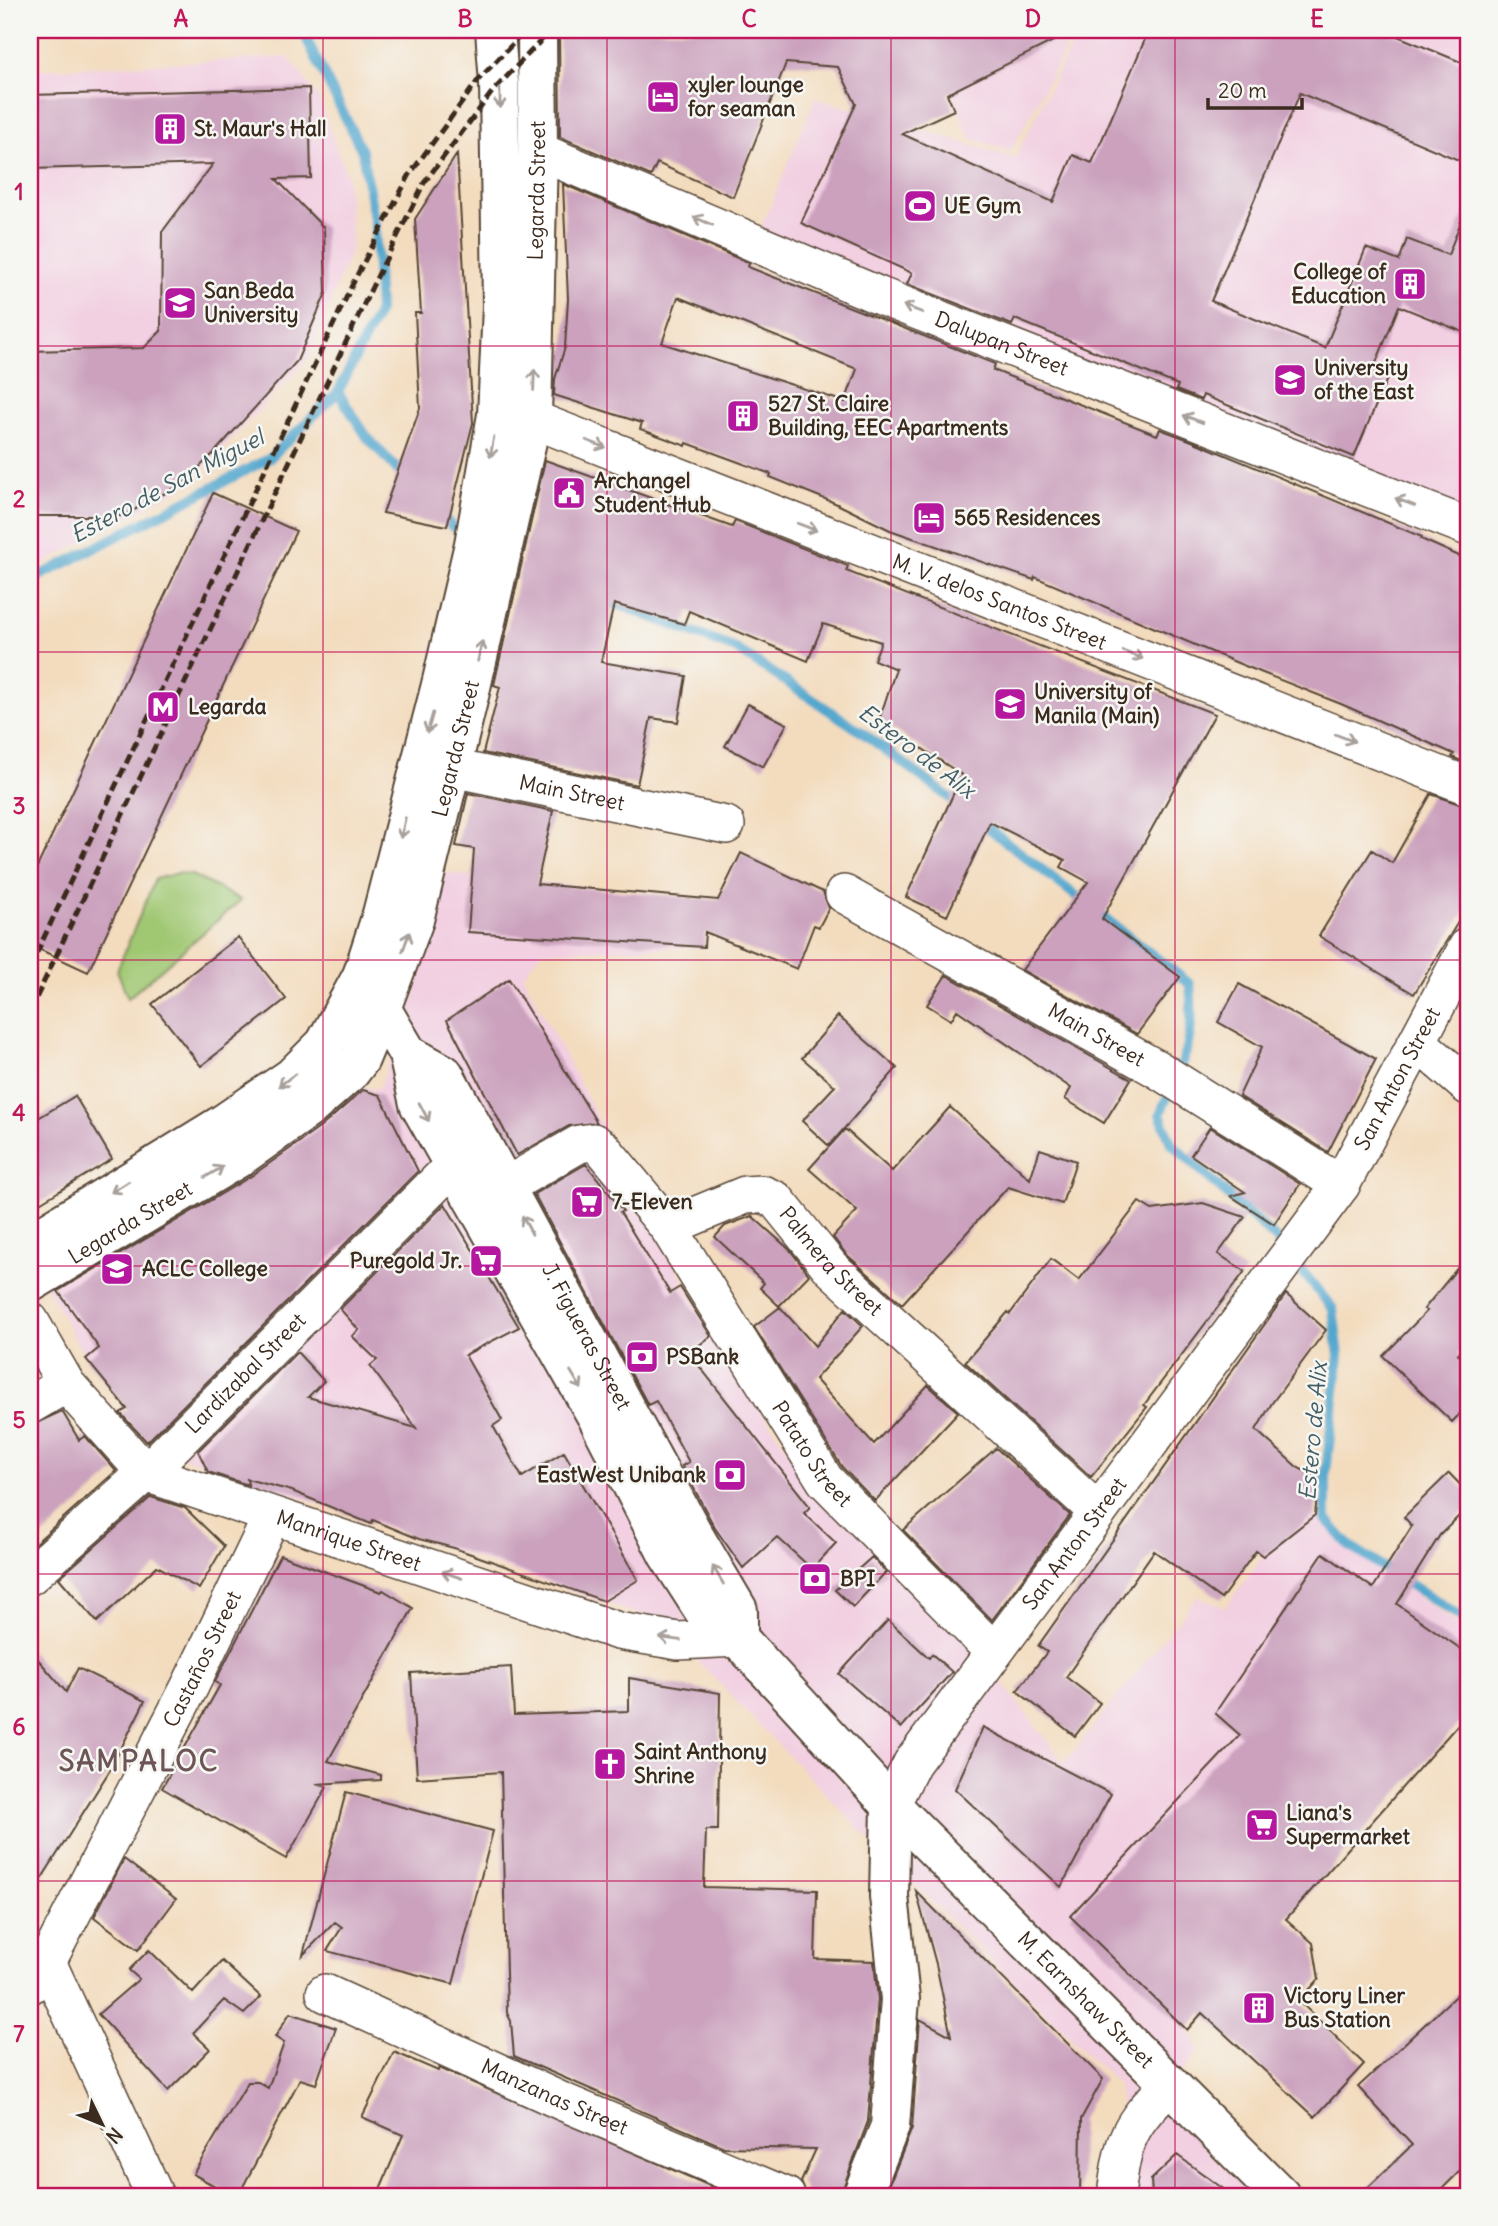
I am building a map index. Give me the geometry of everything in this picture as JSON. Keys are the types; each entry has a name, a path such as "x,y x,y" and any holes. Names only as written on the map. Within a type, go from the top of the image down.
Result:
{"main road":[{"name":"Legarda Street","path":"30,1243 220,1126 292,1077 372,991 414,920 435,764 497,415 502,307 499,83 495,30"},
{"name":"Legarda Street","path":"435,764 532,419 538,150 537,30"},
{"name":"Legarda Street","path":"30,1283 240,1157 309,1108 356,1065 372,991"},
{"name":"J. Figueras Street","path":"372,991 408,1054 419,1104 454,1165 555,1313"},
{"name":"J. Figueras Street","path":"408,1054 444,1074 506,1186 596,1415 668,1555 710,1622 738,1638 891,1805"},
{"name":"M. Earnshaw Street","path":"891,1805 1281,2196"},
{"name":"San Anton Street","path":"862,2196 890,2126 900,1999 889,1896 891,1805"}],"street":[{"name":"Dalupan Street","path":"538,150 880,296 1468,527"},
{"name":"M. V. delos Santos Street","path":"532,419 1468,786"},
{"name":"Main Street","path":"435,764 726,825"},
{"name":"Main Street","path":"844,894 1157,1069 1341,1185"},
{"name":"San Anton Street","path":"891,1805 912,1763 1341,1185 1468,946"},
{"path":"1418,1043 1468,1086"},
{"path":"506,1186 579,1144 593,1142 603,1149 668,1227"},
{"name":"Lardizabal Street","path":"30,1576 146,1473 454,1165"},
{"name":"Palmera Street","path":"668,1227 746,1195 762,1194 776,1200 831,1268 1098,1512"},
{"name":"Patato Street","path":"668,1227 825,1480 994,1652"},
{"name":"Manrique Street","path":"30,1321 66,1384 146,1473 618,1631 677,1641 738,1638"},
{"path":"30,1405 66,1384"},
{"name":"Castaños Street","path":"38,1974 190,1686 272,1516"},
{"path":"38,1974 155,2196"},
{"name":"Manzanas Street","path":"325,1993 561,2101 786,2196"},
{"path":"1116,2196 1121,2148 1131,2127 1170,2084"}],"shaded area":[{"path":"924,30 1075,30 1011,152 970,138"},
{"name":"University of the East","path":"1079,30 1468,30 1468,517 755,243 815,98 1015,158"},
{"name":"San Beda University","path":"288,57 318,97 347,176 352,247 308,359 191,482 30,571 30,70"},
{"path":"445,873 706,899 704,947 541,951 523,976 721,1352 813,1487 975,1647 1064,1763 1198,1596 1225,1608 1263,1556 1315,1515 1389,1576 1468,1631 1468,1713 1188,2029 1200,2050 1160,2101 1252,2196 1134,2196 1118,2085 872,1842 660,1622 166,1451 86,1359 44,1283 358,1087 379,1089 416,989"}],"green space":[{"path":"178,873 192,875 241,900 128,998 117,970 155,879"}],"building":[{"name":"University of the East","path":"559,30 1075,30 947,94 954,110 902,134 1053,202 1073,155 1092,163 1149,30 1383,30 1468,65 1468,164 1300,93 1211,301 1325,348 1366,248 1399,261 1407,239 1448,255 1467,206 1468,334 1399,306 1374,368 1389,374 1354,457 1203,395 1201,400 1176,390 1178,385 1015,319 1012,325 907,284 912,273 801,223 856,104 838,67 786,63 733,197 657,163 651,176 560,137"},
{"name":"San Beda University","path":"309,88 311,178 276,179 324,228 326,293 297,361 214,453 182,484 123,516 30,516 30,351 144,348 161,331 162,232 213,164 30,169 30,95"},
{"path":"457,154 473,423 447,526 383,513 420,408 415,313 421,313 415,219"},
{"path":"563,184 749,263 748,267 995,364 993,370 1157,435 1160,429 1192,441 1422,537 1421,539 1468,560 1468,764 1452,757 1454,754 1341,704 1035,577 1034,580 890,530 835,503 770,477 771,474 640,429 642,423 554,395 555,379 565,347 568,299","holes":["678,297 857,369 845,402 662,343"]},
{"path":"545,460 732,527 735,521 848,566 846,571 1215,714 1102,919 1180,977 1137,1034 1022,970 1088,882 1061,867 1065,860 990,822 947,916 906,897 962,775 879,720 896,669 874,660 881,642 823,624 808,661 689,611 684,624 614,604 601,662 686,676 678,722 651,718 637,785 483,753 500,687 494,685"},
{"name":"Legarda","path":"213,493 296,531 88,972 30,945 30,882"},
{"path":"748,704 787,724 763,767 725,746"},
{"path":"468,793 553,811 537,884 718,900 741,853 823,892 829,908 819,927 814,925 797,969 705,932 704,947 468,932 474,849 456,846"},
{"path":"1431,794 1468,807 1468,906 1414,994 1319,936 1372,850 1392,863"},
{"path":"238,937 286,999 201,1066 152,1004"},
{"path":"946,975 1131,1079 1104,1123 1065,1099 1071,1088 957,1010 951,1020 927,1005"},
{"path":"509,979 597,1123 569,1126 517,1155 447,1020"},
{"path":"1239,984 1376,1059 1328,1152 1239,1096 1262,1047 1218,1022"},
{"path":"838,1016 897,1068 829,1146 802,1121 835,1086 802,1058"},
{"path":"363,1090 380,1095 418,1171 147,1442 120,1413 127,1409 86,1359 99,1348 58,1291 253,1175 322,1126"},
{"path":"75,1096 112,1159 38,1204 30,1191 30,1123"},
{"path":"950,1107 1030,1179 1040,1149 1076,1161 1062,1204 1008,1187 902,1304 846,1254 833,1237 857,1211 809,1169 845,1129 892,1171"},
{"path":"1210,1127 1300,1184 1274,1224 1231,1196 1245,1192 1191,1155"},
{"path":"586,1164 623,1211 620,1212 670,1293 680,1287 711,1336 689,1353 810,1507 804,1513 836,1543 812,1569 777,1537 743,1568 715,1528 682,1466 689,1462 656,1401 648,1405 534,1194"},
{"path":"1139,1202 1152,1210 1203,1203 1245,1217 1218,1254 1245,1271 1144,1405 1147,1407 1091,1477 965,1362 1008,1312 1010,1314 1051,1259 1079,1280"},
{"path":"445,1204 519,1327 465,1355 502,1420 493,1426 522,1477 564,1452 638,1580 604,1601 454,1548 419,1539 373,1520 371,1524 292,1491 247,1479 248,1485 208,1472 198,1451 297,1352 324,1381 308,1397 416,1428 370,1366 377,1360 352,1336 359,1330 340,1309"},
{"path":"752,1216 790,1250 809,1275 779,1306 760,1288 764,1283 715,1237 725,1226"},
{"path":"1468,1255 1468,1341 1458,1354 1468,1363 1468,1405 1452,1422 1383,1356 1427,1311 1424,1309"},
{"path":"1286,1294 1326,1330 1272,1403 1256,1430 1297,1467 1319,1479 1315,1515 1263,1556 1256,1551 1221,1599 1154,1551 1066,1677 1100,1703 1075,1736 1017,1691 1047,1652 1038,1646"},
{"path":"780,1307 815,1346 845,1309 863,1326 815,1379 874,1444 928,1385 958,1412 875,1501 842,1467 754,1327"},
{"path":"62,1411 79,1440 85,1436 116,1471 31,1547 30,1426"},
{"path":"996,1448 1070,1515 992,1620 903,1530"},
{"name":"Liana's Supermarket","path":"1449,1473 1468,1493 1468,1507 1440,1535 1397,1604 1468,1654 1468,1713 1286,1919 1313,1943 1319,1979 1299,2001 1364,2064 1315,2117 1202,2013 1187,2030 1070,1916 1240,1735 1215,1713 1323,1553 1373,1588 1412,1526 1404,1517"},
{"path":"151,1497 185,1508 224,1546 199,1589 157,1566 97,1622 59,1578"},
{"path":"280,1555 381,1592 383,1590 413,1608 328,1761 381,1775 381,1780 316,1784 327,1787 286,1859 162,1788 220,1685 215,1682"},
{"path":"872,1557 886,1572 853,1607 835,1590"},
{"path":"888,1620 929,1658 932,1654 952,1672 901,1728 839,1674"},
{"path":"30,1650 66,1692 78,1668 145,1701 110,1770 30,1897"},
{"path":"511,1667 514,1715 629,1711 629,1678 720,1693 718,1830 706,1830 704,1887 817,1890 815,1959 874,1961 878,1999 868,2121 840,2196 807,2196 801,2182 816,2149 724,2147 514,2056 511,2021 507,2013 501,1772 417,1778 411,1673"},
{"path":"983,1727 1111,1794 1061,1887 955,1789"},
{"path":"346,1792 493,1831 453,1984 327,1951 342,1927 335,1922 303,1955"},
{"path":"124,1859 176,1899 138,1950 94,1917"},
{"path":"916,1891 1103,2079 1081,2119 1080,2196 885,2196 912,2128 920,2019 951,2036 936,1964"},
{"path":"149,1950 193,1993 222,1961 261,1997 244,2014 224,2000 193,2033 210,2049 168,2091 98,2014 139,1979 129,1970"},
{"path":"1468,1984 1468,2163 1435,2196 1359,2196 1412,2145 1358,2087"},
{"path":"290,2013 336,2028 316,2084 300,2079 238,2196 233,2196 193,2174 248,2082 258,2082 268,2088 284,2043 275,2037"},
{"path":"394,2052 438,2071 439,2068 733,2196 377,2196 403,2135 362,2117"},
{"path":"1177,2155 1233,2196 1152,2196 1151,2180"}],"waterway":[{"name":"Estero de San Miguel","path":"30,581 270,458 338,392 379,311 375,225 362,151 302,30"},
{"name":"Estero de Alix","path":"338,392 367,437 405,478"},
{"name":"Estero de Alix","path":"440,514 454,528"},
{"name":"Estero de Alix","path":"612,602 736,649 859,730 959,805"},
{"name":"Estero de Alix","path":"979,821 1190,984 1190,1028 1187,1050 1179,1071"},
{"name":"Estero de Alix","path":"1171,1089 1160,1114 1171,1143 1278,1241"},
{"name":"Estero de Alix","path":"1298,1266 1333,1309 1339,1356 1326,1472 1326,1519 1350,1546 1468,1621"}],"railway":[{"path":"30,967 355,279 410,174 479,79 526,30"},
{"path":"30,1011 372,287 424,183 493,91 551,30"}],"place":[{"name":"xyler lounge for seaman","path":"663,97"},
{"name":"St. Maur's Hall","path":"170,129"},
{"name":"UE Gym","path":"920,206"},
{"name":"College of Education","path":"1410,284"},
{"name":"San Beda University","path":"180,303"},
{"name":"University of the East","path":"1290,380"},
{"name":"527 St. Claire Building, EEC Apartments","path":"743,416"},
{"name":"Archangel Student Hub","path":"569,493"},
{"name":"565 Residences","path":"929,518"},
{"name":"University of Manila (Main)","path":"1010,704"},
{"name":"Legarda","path":"163,707"},
{"name":"7-Eleven","path":"587,1202"},
{"name":"Puregold Jr.","path":"486,1261"},
{"name":"ACLC College","path":"117,1269"},
{"name":"PSBank","path":"642,1357"},
{"name":"EastWest Unibank","path":"730,1475"},
{"name":"BPI","path":"815,1579"},
{"name":"Saint Anthony Shrine","path":"610,1764"},
{"name":"Liana's Supermarket","path":"1262,1825"},
{"name":"Victory Liner Bus Station","path":"1259,2008"}],"district":[{"name":"SAMPALOC","path":"139,1761"}]}
